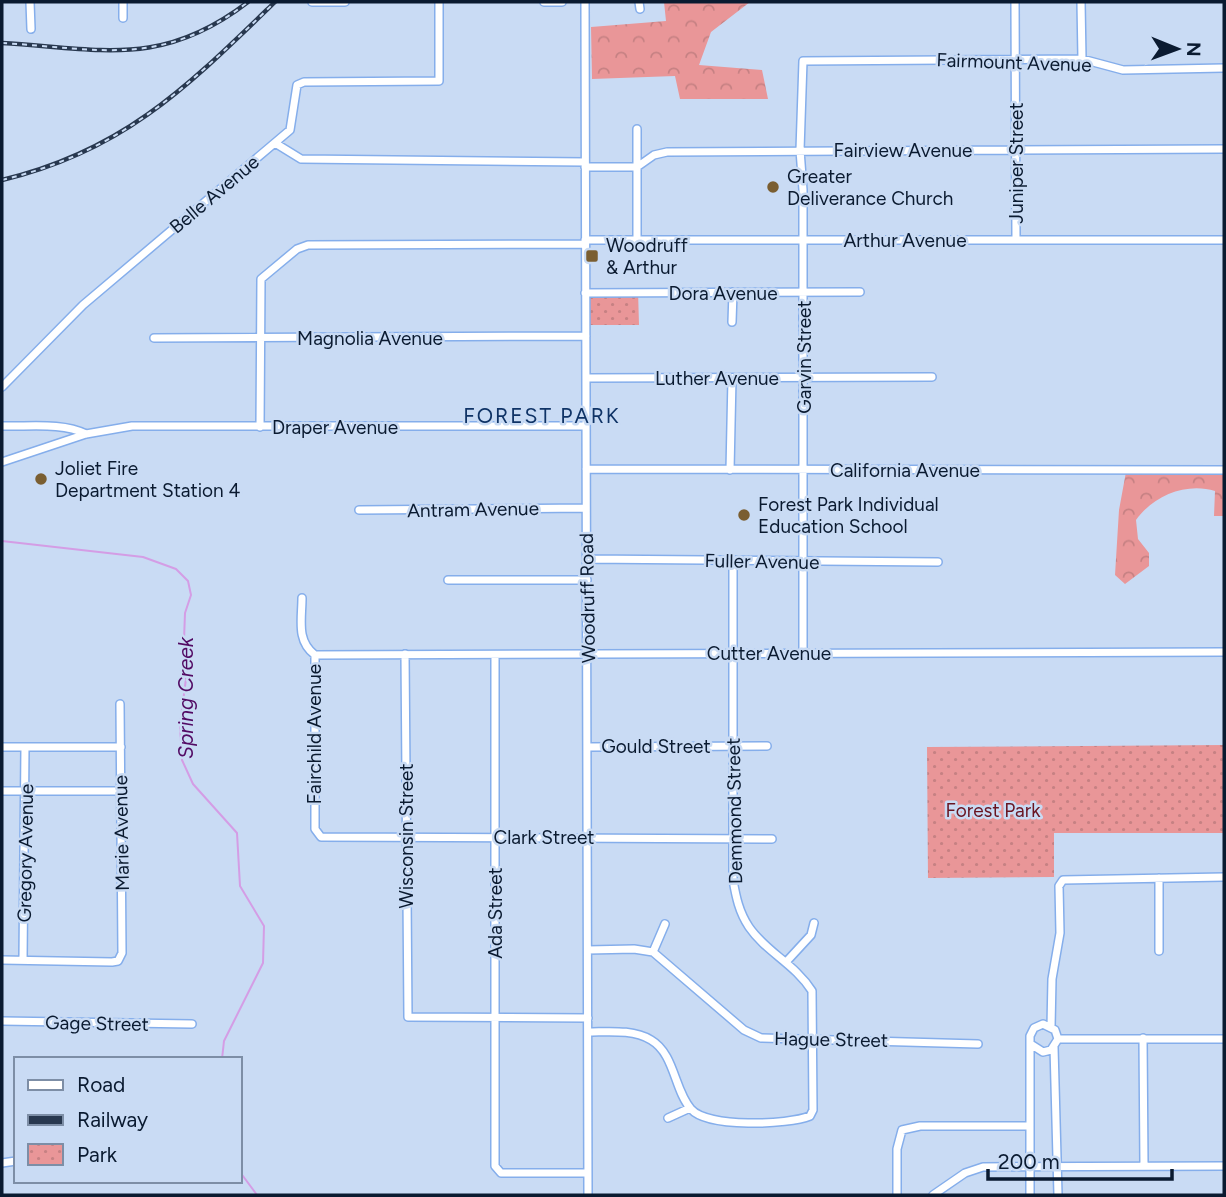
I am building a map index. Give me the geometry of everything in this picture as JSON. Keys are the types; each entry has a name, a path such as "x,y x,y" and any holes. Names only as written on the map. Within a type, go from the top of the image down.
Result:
{"street":[{"path":"30,2 31,29"},
{"path":"123,2 123,18"},
{"path":"312,2 345,2"},
{"name":"Belle Avenue","path":"2,387 83,304 290,130 294,121 294,92 304,82 439,81 439,2"},
{"path":"544,2 562,2"},
{"name":"Woodruff Road","path":"585,2 588,1195"},
{"name":"Juniper Street","path":"1015,2 1016,240"},
{"path":"1081,2 1082,59"},
{"name":"Fairmount Avenue","path":"803,61 1082,59 1123,69 1224,68"},
{"name":"Garvin Street","path":"803,61 800,150 804,240 803,653"},
{"path":"637,129 637,240"},
{"name":"Fairview Avenue","path":"275,143 301,159 637,167 654,155 667,152 1224,149"},
{"name":"Arthur Avenue","path":"259,337 261,279 298,249 308,245 637,240 1224,240"},
{"path":"732,322 733,292"},
{"name":"Dora Avenue","path":"585,293 860,292"},
{"name":"Magnolia Avenue","path":"154,338 586,336"},
{"path":"259,337 260,427"},
{"name":"Luther Avenue","path":"586,378 932,377"},
{"path":"730,470 732,378"},
{"name":"Draper Avenue","path":"2,426 67,428 86,434"},
{"name":"Draper Avenue","path":"2,462 86,434 132,426 586,426"},
{"name":"California Avenue","path":"586,470 1224,470"},
{"name":"Antram Avenue","path":"359,510 586,508"},
{"name":"Fuller Avenue","path":"586,559 938,562"},
{"name":"Demmond Street","path":"690,1108 699,1116 712,1121 790,1122 810,1116 814,1098 812,991 787,961 750,928 739,908 733,880 733,561"},
{"path":"449,580 587,580"},
{"name":"Fairchild Avenue","path":"302,598 301,640 304,647 315,655 317,833"},
{"name":"Cutter Avenue","path":"315,655 1224,652"},
{"name":"Wisconsin Street","path":"405,654 408,1017 496,1019"},
{"name":"Ada Street","path":"495,655 497,1171 588,1172"},
{"name":"Marie Avenue","path":"23,960 118,961 122,953 120,704"},
{"name":"Gould Street","path":"588,747 767,746"},
{"path":"2,747 121,747"},
{"name":"Gregory Avenue","path":"23,960 25,747"},
{"path":"2,791 120,791"},
{"name":"Clark Street","path":"317,833 321,837 772,839"},
{"path":"1058,1195 1056,1043 1051,1027 1054,966 1060,933 1059,886 1063,880 1224,877"},
{"path":"1159,878 1159,951"},
{"path":"588,950 634,949 653,953 665,923"},
{"path":"787,961 811,935 814,923"},
{"name":"Hague Street","path":"653,953 752,1034 770,1040 978,1044"},
{"path":"2,960 23,960"},
{"path":"496,1019 588,1018"},
{"name":"Gage Street","path":"2,1021 192,1024"},
{"path":"1030,1195 1030,1036 1034,1028 1043,1024 1051,1027"},
{"path":"588,1032 627,1032 654,1041 665,1054 690,1108 668,1118"},
{"path":"1032,1045 1043,1052 1056,1043 1143,1038 1224,1039"},
{"path":"1143,1038 1144,1166"},
{"path":"897,1195 897,1149 902,1130 920,1126 1030,1126"},
{"path":"933,1195 965,1173 983,1167 1224,1166"}],"green space":[{"path":"664,2 750,2 711,32 699,65 762,70 768,99 680,99 675,76 592,79 591,27 666,21"},
{"path":"638,290 639,325 588,325 588,291"},
{"path":"1126,472 1224,473 1224,516 1214,516 1215,491 1204,489 1193,488 1171,493 1151,504 1136,520 1138,539 1149,553 1149,566 1125,584 1115,575 1119,510"},
{"name":"Forest Park","path":"1224,745 1224,833 1054,833 1054,877 928,878 927,747"}],"waterway":[{"name":"Spring Creek","path":"2,541 143,557 176,569 188,581 191,595 185,613 184,640 188,663 180,725 182,760 193,784 237,833 240,886 264,926 263,963 224,1041 222,1057"},
{"name":"Spring Creek","path":"242,1175 257,1195"}],"railway":[{"path":"2,43 102,50 159,46 217,23 248,2"},
{"path":"2,180 84,152 152,112 183,88 275,2"}],"place":[{"name":"Greater Deliverance Church","path":"773,187"},
{"name":"Woodruff & Arthur","path":"592,256"},
{"name":"Joliet Fire Department Station 4","path":"41,479"},
{"name":"Forest Park Individual Education School","path":"744,515"}],"district":[{"name":"FOREST PARK","path":"542,416"}]}
